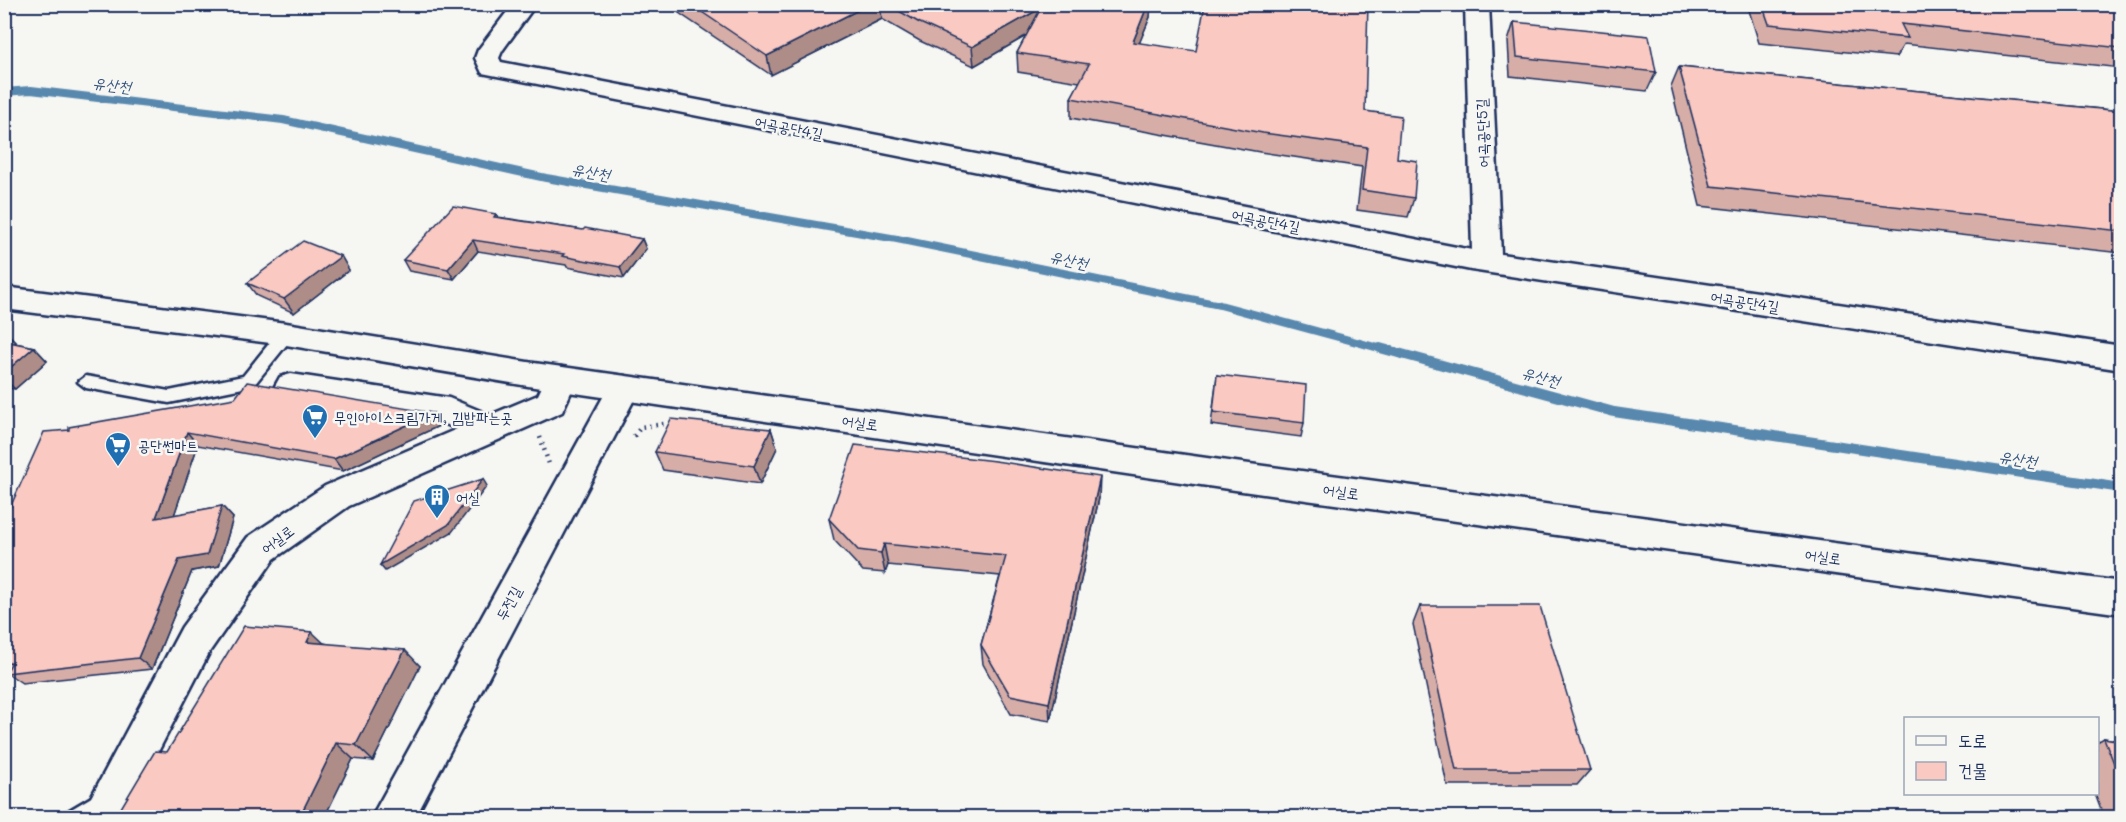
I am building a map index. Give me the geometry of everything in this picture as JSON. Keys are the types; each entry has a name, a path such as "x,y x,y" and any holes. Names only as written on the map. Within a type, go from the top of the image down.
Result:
{"street":[{"name":"어곡공단4길","path":"525,4 490,50 487,58 491,68 1487,262 2121,358"},
{"name":"어곡공단5길","path":"1477,4 1487,262"},
{"name":"어실로","path":"4,298 286,334 561,379 1235,476 2121,598"},
{"name":"어실로","path":"107,806 196,639 261,548 337,496 550,403 561,379"},
{"path":"291,386 450,411 488,429"},
{"name":"두전길","path":"392,818 624,388"}],"lane":[{"path":"86,382 168,397 248,381 286,334"},
{"path":"76,818 107,806"}],"path":[{"path":"632,439 641,428 658,424 670,425"}],"building":[{"path":"690,4 870,4 767,56"},
{"path":"887,4 1148,4 1133,42 1196,51 1205,4 1368,4 1365,111 1401,116 1397,158 1417,161 1414,198 1362,190 1367,147 1263,133 1071,98 1089,64 1017,53 1041,8 972,47 918,22"},
{"path":"1762,4 2121,4 2121,48 1901,24 1908,38 1769,24"},
{"path":"1514,22 1649,36 1656,72 1517,57"},
{"path":"1679,67 2121,111 2121,231 1711,186"},
{"path":"453,206 496,214 494,217 583,230 585,228 642,239 620,267 562,256 564,254 473,240 448,269 403,260"},
{"path":"303,241 341,256 284,299 247,283"},
{"path":"4,341 34,347 4,373"},
{"path":"1217,375 1306,385 1304,423 1213,412"},
{"path":"247,382 433,413 334,459 187,432 156,518 222,506 207,555 179,560 138,658 6,673 12,662 4,663 4,521 44,432 69,430 69,427 235,398"},
{"path":"671,419 771,429 754,466 655,452"},
{"path":"855,445 995,461 1100,477 1049,703 1010,695 981,645 1006,556 884,544 881,553 858,550 829,519"},
{"name":"어실","path":"483,479 448,525 380,565 414,501"},
{"path":"1420,606 1540,606 1590,770 1456,770"},
{"path":"244,626 312,632 307,642 405,650 356,745 336,743 299,818 115,818 155,751 167,752"},
{"path":"2104,738 2121,741 2121,781"}],"waterway":[{"name":"유산천","path":"4,92 31,90 283,120 546,178 897,239 1220,305 1386,350"},
{"name":"유산천","path":"1380,348 1614,412 2122,488"}],"place":[{"name":"무인아이스크림가게, 김밥파는곳","path":"315,440"},
{"name":"공단썬마트","path":"118,468"},
{"name":"어실","path":"437,520"}]}
